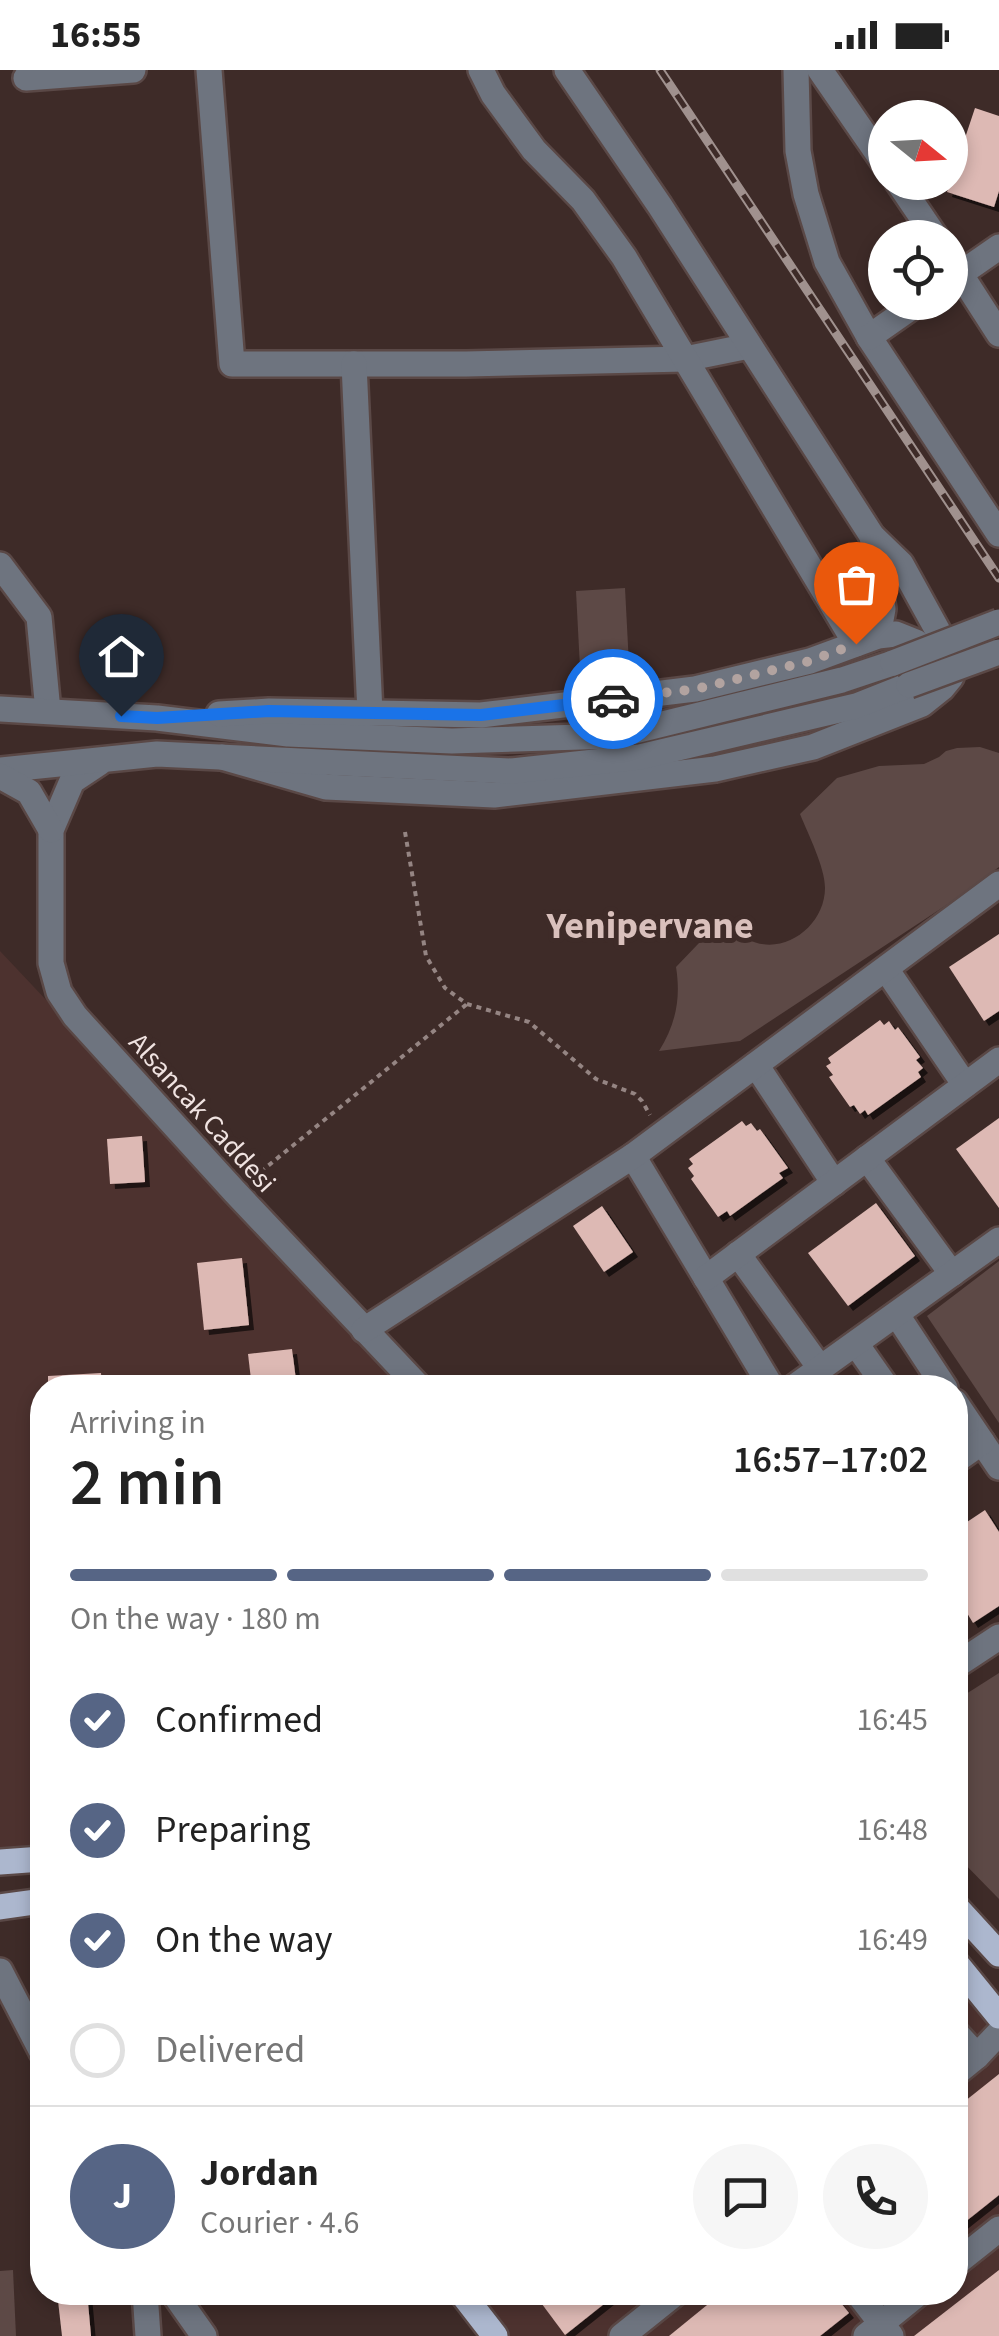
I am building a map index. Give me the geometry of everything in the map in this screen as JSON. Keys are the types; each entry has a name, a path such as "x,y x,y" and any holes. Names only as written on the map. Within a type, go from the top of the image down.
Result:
{"main road":[{"path":"0,1862 30,1860"},
{"path":"0,1907 30,1903"},
{"path":"968,1920 999,1954"},
{"path":"968,1978 999,2016"},
{"path":"472,2305 495,2336"}],"street":[{"path":"26,78 132,70"},
{"path":"209,70 232,364 685,359 749,346"},
{"path":"481,70 493,94 534,150 560,174 604,228 867,640"},
{"path":"0,773 158,754 530,769 640,757 915,695 942,688 951,677 950,653 902,564 872,536 660,206 567,70"},
{"path":"796,70 798,151 806,194 827,262 869,338 999,534"},
{"path":"820,70 868,139"},
{"path":"968,264 999,247"},
{"path":"968,291 999,334"},
{"path":"869,338 894,320"},
{"path":"354,364 370,713"},
{"path":"867,640 883,609 872,536"},
{"path":"0,565 39,617 48,711"},
{"path":"0,709 157,718 288,734 452,741 614,736 842,680 999,622"},
{"path":"157,718 269,711 481,715 696,689 810,661 896,634 916,642 929,669 930,684 915,695"},
{"path":"915,695 999,652"},
{"name":"Alsancak Caddesi","path":"104,760 72,781 51,830 51,963 59,992 74,1016 407,1375"},
{"path":"0,773 29,792 51,830"},
{"path":"364,1330 633,1156 999,884"},
{"path":"886,968 965,1086"},
{"path":"706,1278 999,1060"},
{"path":"756,1066 834,1182"},
{"path":"633,1156 764,1375"},
{"path":"868,1158 952,1274"},
{"path":"811,1375 999,1240"},
{"path":"738,1254 820,1368"},
{"path":"896,1315 937,1375"},
{"path":"856,1344 878,1375"},
{"path":"968,1421 999,1467"},
{"path":"968,1452 982,1442"},
{"path":"968,1656 999,1638"},
{"path":"0,1971 30,2029"},
{"path":"968,2063 999,2033"},
{"path":"968,2046 977,2056"},
{"path":"968,2254 999,2229"},
{"path":"146,2305 148,2336"},
{"path":"183,2305 204,2336"},
{"path":"622,2336 661,2305"},
{"path":"864,2305 879,2332 907,2305"}],"path":[{"path":"405,832 426,956 445,988 466,1004 529,1022 596,1079 635,1094 651,1118"},
{"path":"235,1192 466,1004"}],"shaded area":[{"path":"625,588 629,665 580,668 576,591"},
{"path":"980,747 999,753 999,867 740,1041 659,1051 676,1011 676,967 722,919 747,939 774,944 799,935 818,915 824,880 800,814 837,778 879,766 924,764 946,751"},
{"path":"0,951 400,1375 30,1375 30,1853 0,1855"},
{"path":"999,1261 999,1423 968,1375 927,1316"},
{"path":"999,1673 999,1899 968,1867 968,1693"},
{"path":"968,1974 999,2006 999,2336 500,2336 476,2305 968,2305"},
{"path":"13,2270 16,2336 0,2336 0,2271"}],"building":[{"path":"975,108 999,116 999,191 994,207 968,199 968,129"},
{"path":"999,934 999,1011 984,1021 949,967"},
{"path":"880,1020 884,1025 889,1021 895,1030 898,1027 920,1057 916,1060 923,1068 918,1072 921,1077 868,1115 865,1110 860,1114 854,1105 850,1107 826,1066 831,1063 828,1058"},
{"path":"999,1118 999,1208 956,1149"},
{"path":"742,1121 746,1126 751,1123 757,1131 760,1129 788,1168 779,1173 783,1178 730,1216 727,1211 718,1217 691,1179 694,1176 688,1168 693,1164 689,1159"},
{"path":"142,1136 145,1182 110,1184 107,1139"},
{"path":"876,1203 915,1256 848,1306 808,1253"},
{"path":"602,1206 633,1252 604,1272 573,1226"},
{"path":"242,1258 249,1325 204,1330 197,1263"},
{"path":"292,1349 295,1375 250,1375 248,1354"},
{"path":"985,1510 999,1532 999,1606 973,1623 968,1615 968,1521"},
{"path":"999,2074 999,2195 968,2220 968,2099"},
{"path":"999,2270 999,2336 914,2336 954,2305 968,2305 968,2294"},
{"path":"58,2305 88,2305 91,2336 62,2336"},
{"path":"543,2305 603,2305 565,2335"},
{"path":"707,2305 843,2305 849,2313 820,2336 669,2336"}],"railway":[{"path":"660,70 999,578"}],"way so far":[{"path":"613,699 696,689 810,661 856,644"}],"district":[{"name":"Yenipervane","path":"650,925"}],"route":[{"path":"121,716 157,718 269,711 481,715 613,699"}]}
